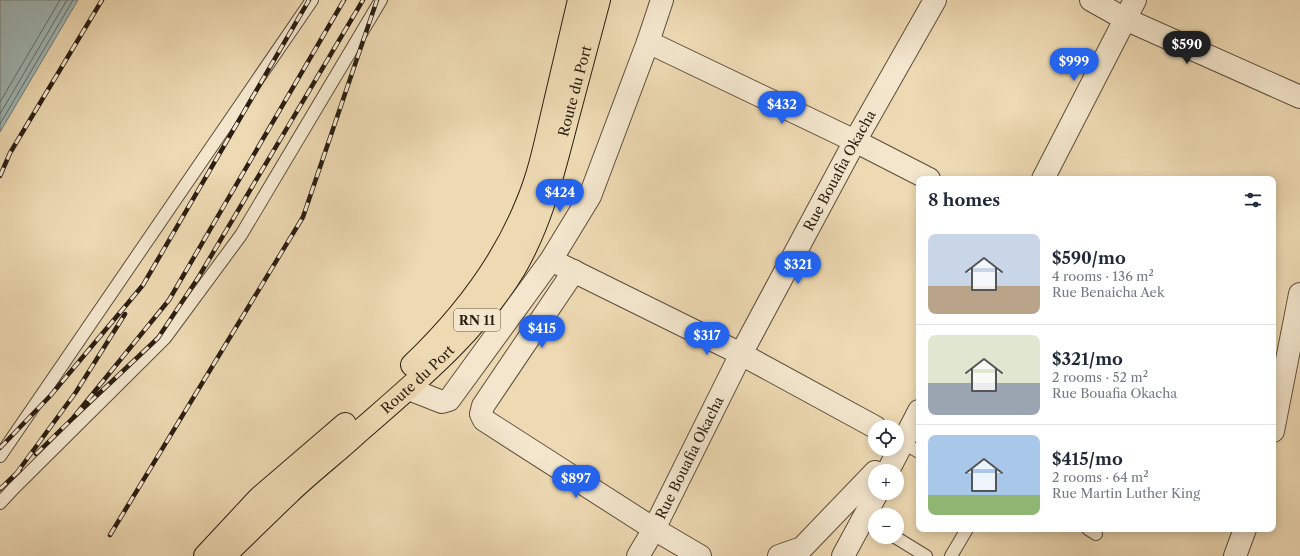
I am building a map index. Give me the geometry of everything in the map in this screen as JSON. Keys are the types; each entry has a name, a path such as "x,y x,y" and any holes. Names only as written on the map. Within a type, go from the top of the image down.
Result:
{"main road":[{"name":"Route du Port","path":"205,556 259,498 394,382 430,348 461,313 502,256 516,230 528,202 540,165 580,0"},
{"name":"Route du Port","path":"224,556 289,493 409,388 453,346 474,324 495,298 515,268 544,205 599,0"}],"street":[{"path":"409,388 442,402 449,400 552,260 590,196 648,42 662,0"},
{"name":"Rue Bouafia Okacha","path":"638,556 654,529 742,354 855,141 935,0"},
{"path":"1091,0 1130,9 1300,97"},
{"path":"1045,176 1130,9"},
{"path":"648,42 855,141 923,176"},
{"path":"552,260 742,354 868,423"},
{"path":"574,271 483,406 481,414 484,420 654,529 700,556"},
{"path":"1276,407 1280,355 1300,294"},
{"path":"904,444 916,418"},
{"path":"883,464 892,456"},
{"path":"779,556 802,548 868,478"},
{"path":"843,556 868,522"},
{"path":"1236,556 1244,532"}],"lane":[{"path":"0,456 312,0"},
{"path":"0,504 13,489 166,338 241,236 381,0"},
{"path":"951,556 965,532"},
{"path":"904,543 926,556"}],"water":[{"path":"0,0 78,0 0,132"}],"railway":[{"path":"0,176 10,153 102,0"},
{"path":"0,448 51,395 143,285 309,0"},
{"path":"344,0 169,300 73,418 158,338 198,278 363,0"},
{"path":"110,535 303,217 377,0"},
{"path":"16,474 76,392 125,314"},
{"path":"36,454 73,418"},
{"path":"0,489 20,470"}]}
